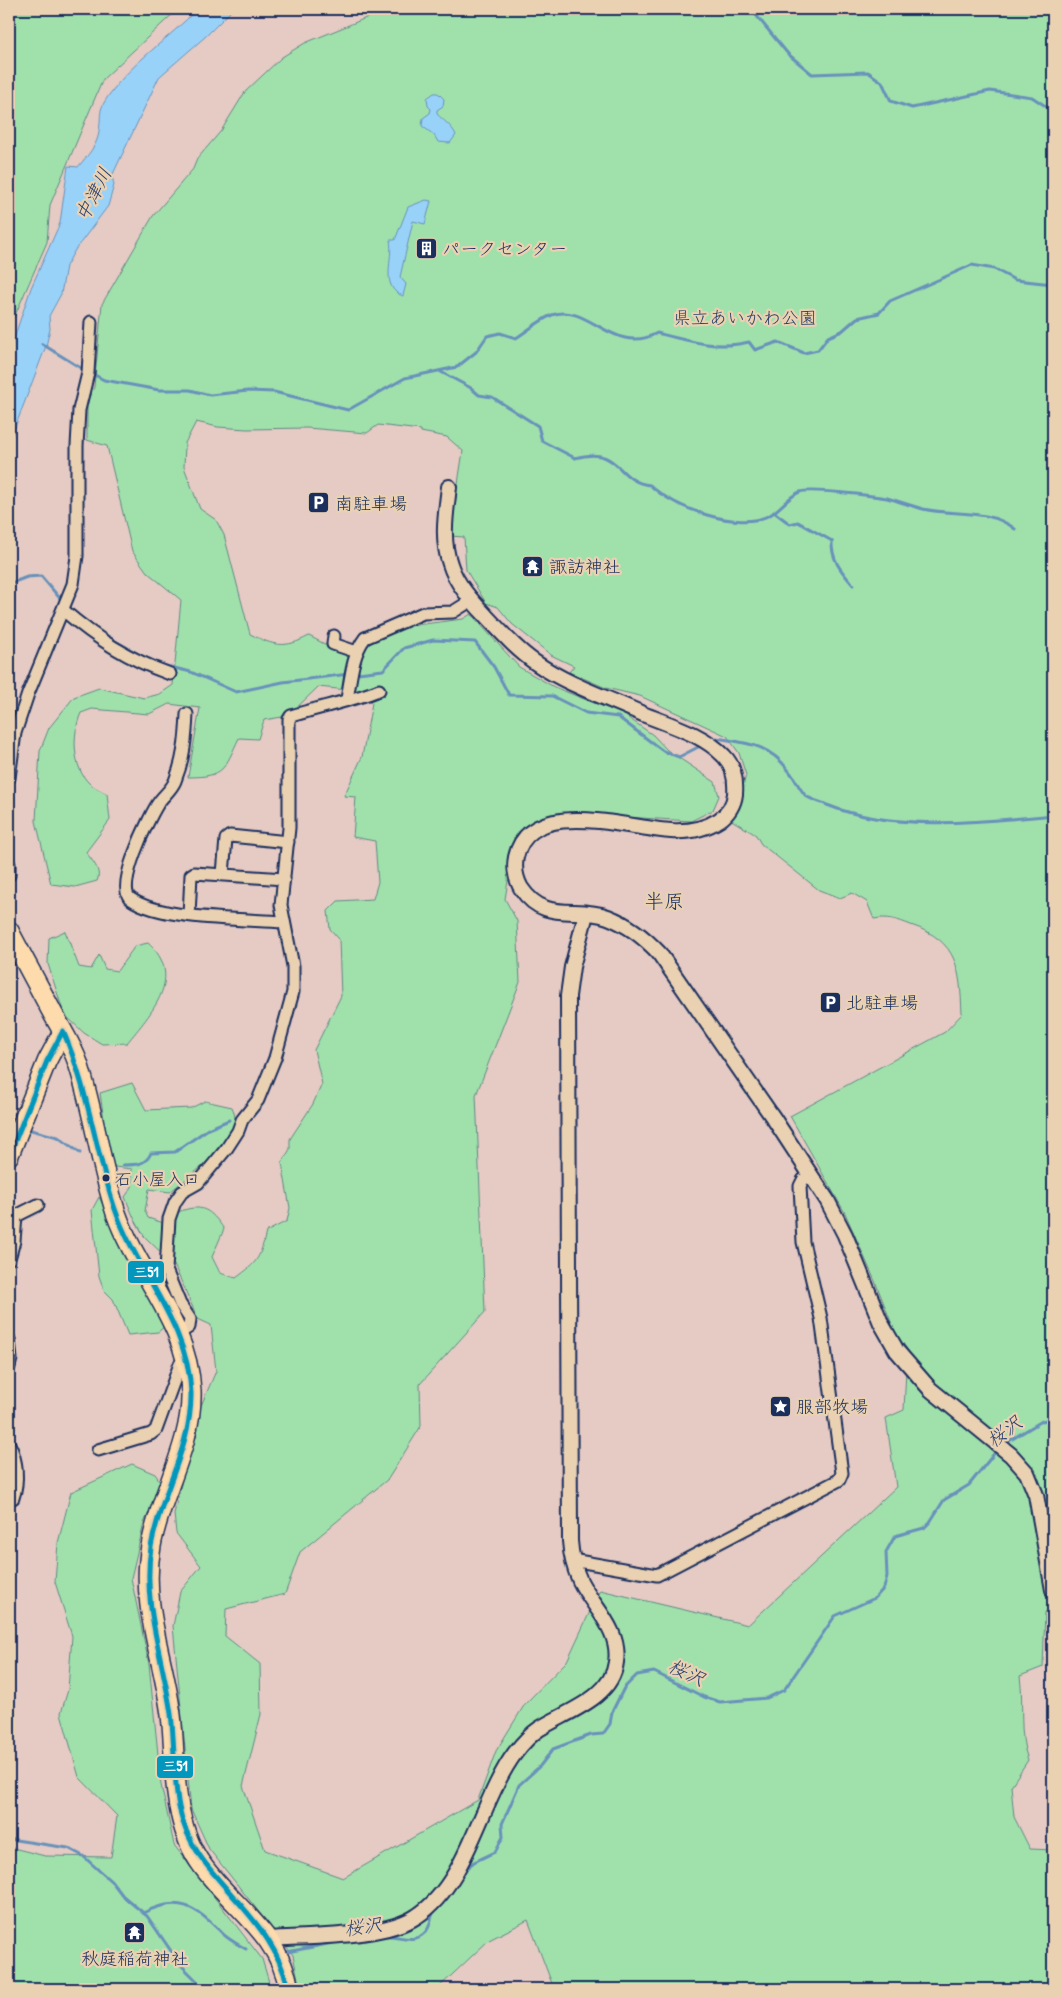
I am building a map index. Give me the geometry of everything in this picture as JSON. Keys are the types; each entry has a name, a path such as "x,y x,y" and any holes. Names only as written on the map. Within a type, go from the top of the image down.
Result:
{"highway":[{"path":"9,931 75,1055 85,1085 116,1212 125,1235 178,1334 188,1362 191,1395 187,1428 151,1545 147,1580 150,1614 171,1714 179,1810 188,1841 202,1865 269,1939 286,1973 288,1989"}],"main road":[{"path":"9,1156 47,1061 63,1031"}],"street":[{"path":"9,778 15,733 73,584 77,556 77,437 79,410 88,373 91,322"},
{"path":"449,488 444,531 449,564 472,600 513,645 544,668 707,743 726,757 734,771 736,784 735,798 730,809 723,818 711,825 696,830 673,831 569,820 556,820 532,830 522,842 516,857 515,870 526,896 538,905 554,912 604,916 640,934 659,954 811,1174 841,1227 881,1323 897,1351 930,1389 1011,1455 1027,1473 1036,1495 1043,1545 1053,1590"},
{"path":"347,698 359,646 371,634 424,613 453,612 472,600"},
{"path":"63,610 101,642 170,674"},
{"path":"334,636 333,644 357,652"},
{"path":"178,1334 189,1327 190,1319 180,1304 166,1270 169,1219 175,1202 182,1192 198,1183 227,1148 238,1131 242,1120 258,1100 289,1011 294,978 281,904 288,842 289,719 290,716 347,698 358,698 379,690"},
{"path":"187,714 185,745 175,781 168,794 158,803 136,848 128,872 126,894 129,899 151,908 189,915 283,922"},
{"path":"223,874 226,839 230,836 288,842"},
{"path":"9,864 9,875"},
{"path":"189,915 191,875 223,874 284,880"},
{"path":"269,1939 359,1932 401,1924 417,1917 446,1888 504,1769 522,1744 538,1730 596,1695 613,1673 616,1662 616,1649 612,1635 580,1581 572,1560 568,996 572,967 586,914"},
{"path":"572,1560 657,1575 839,1480 842,1473 821,1318 803,1242 800,1186 811,1174"},
{"path":"9,1259 14,1241 12,1215 38,1205"},
{"path":"9,1339 11,1359 9,1367"},
{"path":"98,1450 151,1434 156,1430 180,1364 188,1362"},
{"path":"9,1444 14,1453 16,1478 15,1493 13,1498 9,1499"}],"green space":[{"path":"9,9 178,9 103,79 50,205 47,242 9,329"},
{"name":"県立あいかわ公園","path":"388,9 1053,9 1053,1609 1045,1612 1043,1667 1020,1676 1022,1729 1028,1760 1011,1786 1014,1817 1030,1849 1053,1850 1053,1989 554,1989 528,1920 489,1940 437,1989 300,1989 293,1955 209,1849 191,1809 173,1626 180,1592 201,1566 176,1533 174,1514 197,1415 216,1371 211,1325 198,1319 174,1265 144,1236 134,1218 125,1197 132,1187 132,1169 115,1167 110,1160 100,1093 132,1083 146,1110 191,1108 205,1101 232,1107 235,1119 232,1132 225,1144 203,1166 170,1192 149,1189 145,1211 148,1218 173,1226 178,1212 199,1208 210,1212 224,1229 212,1257 220,1273 236,1278 257,1259 266,1232 287,1221 290,1208 282,1163 290,1149 290,1139 313,1104 322,1084 314,1050 341,996 339,939 330,929 328,911 338,901 373,899 378,882 375,841 353,837 356,797 344,796 362,757 372,703 358,691 318,687 288,716 264,720 258,739 239,738 222,769 216,773 200,777 188,777 200,708 169,704 149,714 92,709 81,713 75,740 77,760 84,777 90,784 107,794 110,820 86,852 97,869 97,881 75,887 51,884 36,821 40,751 49,728 74,697 99,688 144,698 160,694 173,685 181,600 147,572 132,551 107,446 87,440 87,402 94,387 102,304 153,216 193,169 197,159 221,131 245,92 282,57 305,43","holes":["196,422 218,427 247,429 307,428 367,433 378,425 421,430 421,432 447,437 463,451 450,536 464,537 466,570 486,603 498,607 512,624 551,655 574,666 569,672 606,688 640,696 727,736 739,753 746,775 739,801 730,819 756,835 761,844 819,890 840,898 852,893 867,902 874,919 888,918 897,920 939,939 954,959 960,984 962,1014 945,1032 790,1116 845,1213 895,1332 907,1349 904,1410 886,1418 896,1487 748,1625 600,1590 567,1661 525,1704 496,1751 478,1800 343,1878 265,1850 243,1786 261,1714 260,1664 225,1636 226,1609 285,1594 300,1552 388,1479 421,1426 420,1384 485,1312 476,1095 520,982 517,921 505,899 514,844 525,827 550,816 575,814 691,821 713,810 719,796 715,782 667,750 653,735 624,715 554,687 519,667 471,614 463,619 400,627 368,641 363,653 346,655 309,636 293,643 280,644 266,641 250,634 224,535 216,520 200,509 184,467 185,443"]},
{"path":"65,931 79,967 91,969 99,955 105,969 117,971 135,946 148,943 159,956 164,969 164,982 161,994 146,1019 127,1043 102,1044 84,1033 64,1014 48,964 49,938"},
{"path":"99,1197 165,1326 158,1332 128,1335 113,1299 104,1290 99,1276 92,1210"},
{"path":"132,1464 155,1474 162,1484 144,1523 131,1578 149,1664 161,1785 174,1845 262,1959 271,1989 9,1989 9,1847 45,1856 111,1857 117,1816 79,1777 61,1713 68,1690 72,1636 55,1582 58,1543 71,1492"}],"water":[{"name":"中津川","path":"197,9 233,9 206,36 159,77 112,176 114,185 108,206 75,250 66,266 61,294 49,316 50,329 46,346 9,443 9,353 31,288 60,223 68,166 78,167 94,146 98,136 103,105 109,95 129,71"},
{"path":"434,93 438,93 444,99 443,106 437,110 437,114 450,126 456,135 450,143 438,142 434,135 422,126 423,118 430,113 431,109 428,106 427,98"},
{"path":"426,200 431,201 425,224 413,221 400,277 406,284 403,296 391,286 389,279 390,240 395,240 408,207"}],"waterway":[{"path":"751,9 788,54 812,74 868,72 882,82 891,101 912,108 990,91 1032,97 1053,111"},
{"path":"93,374 104,380 159,390 190,390 210,395 248,391 274,392 348,410 405,378 457,367 476,352 487,336 500,333 516,338 552,315 565,313 578,316 614,334 628,338 642,339 657,333 714,345 749,342 755,350 778,342 804,353 818,350 828,337 842,331 857,318 879,313 890,301 972,265 994,269 1015,280 1053,284"},
{"path":"42,344 84,370"},
{"path":"441,372 471,388 479,395 492,397 538,426 542,441 575,458 590,455 602,456 610,460 630,478 650,485 660,494 674,502 707,515 741,521 757,520 770,515 788,499 800,492 816,491 880,497 934,511 982,515 1005,522 1015,529"},
{"path":"774,512 790,524 798,522 832,541 835,560 853,585"},
{"path":"9,584 27,577 41,576 63,602"},
{"path":"105,635 147,659"},
{"path":"162,665 191,672 236,692 283,682 383,670 404,648 433,640 475,642 494,667 509,695 552,696 586,713 618,717 663,751 679,757 702,745"},
{"path":"712,740 716,738 738,741 765,750 781,762 806,796 853,813 881,819 939,823 1053,815"},
{"path":"123,1165 143,1162 151,1153 175,1152 208,1129 229,1120"},
{"path":"31,1130 58,1137 80,1153"},
{"name":"桜沢","path":"1004,1444 1042,1421 1053,1418"},
{"name":"桜沢","path":"463,1871 474,1862 495,1852 503,1837 502,1824 519,1785 540,1766 553,1749 591,1735 603,1734 610,1724 612,1712 624,1688 637,1675 654,1672 704,1697 720,1702 767,1698 784,1690 835,1616 875,1598 884,1588 887,1576 886,1552 895,1536 924,1528 944,1500 969,1485 997,1450"},
{"path":"9,1839 68,1848 83,1856 113,1883 123,1896 147,1916 180,1964 205,1989"},
{"name":"桜沢","path":"143,1913 167,1905 185,1906 202,1915 232,1941 246,1949"},
{"name":"桜沢","path":"382,1936 412,1938 423,1935 430,1925 436,1908"},
{"name":"桜沢","path":"287,1952 338,1942"}],"transit line":[{"name":"三51","path":"63,1031 79,1075 115,1209 135,1254 172,1321 188,1368 191,1393 190,1413 181,1451 155,1527 149,1568 151,1610 171,1714 179,1807 185,1827 205,1863 257,1925 276,1953 289,1989"},
{"name":"三51","path":"9,1156 47,1061 63,1031"}],"place":[{"name":"パークセンター","path":"426,248"},
{"name":"南駐車場","path":"319,503"},
{"name":"諏訪神社","path":"533,566"},
{"name":"北駐車場","path":"830,1002"},
{"name":"石小屋入口","path":"106,1178"},
{"name":"服部牧場","path":"780,1406"},
{"name":"秋庭稲荷神社","path":"135,1933"}],"district":[{"name":"半原","path":"664,900"}]}
